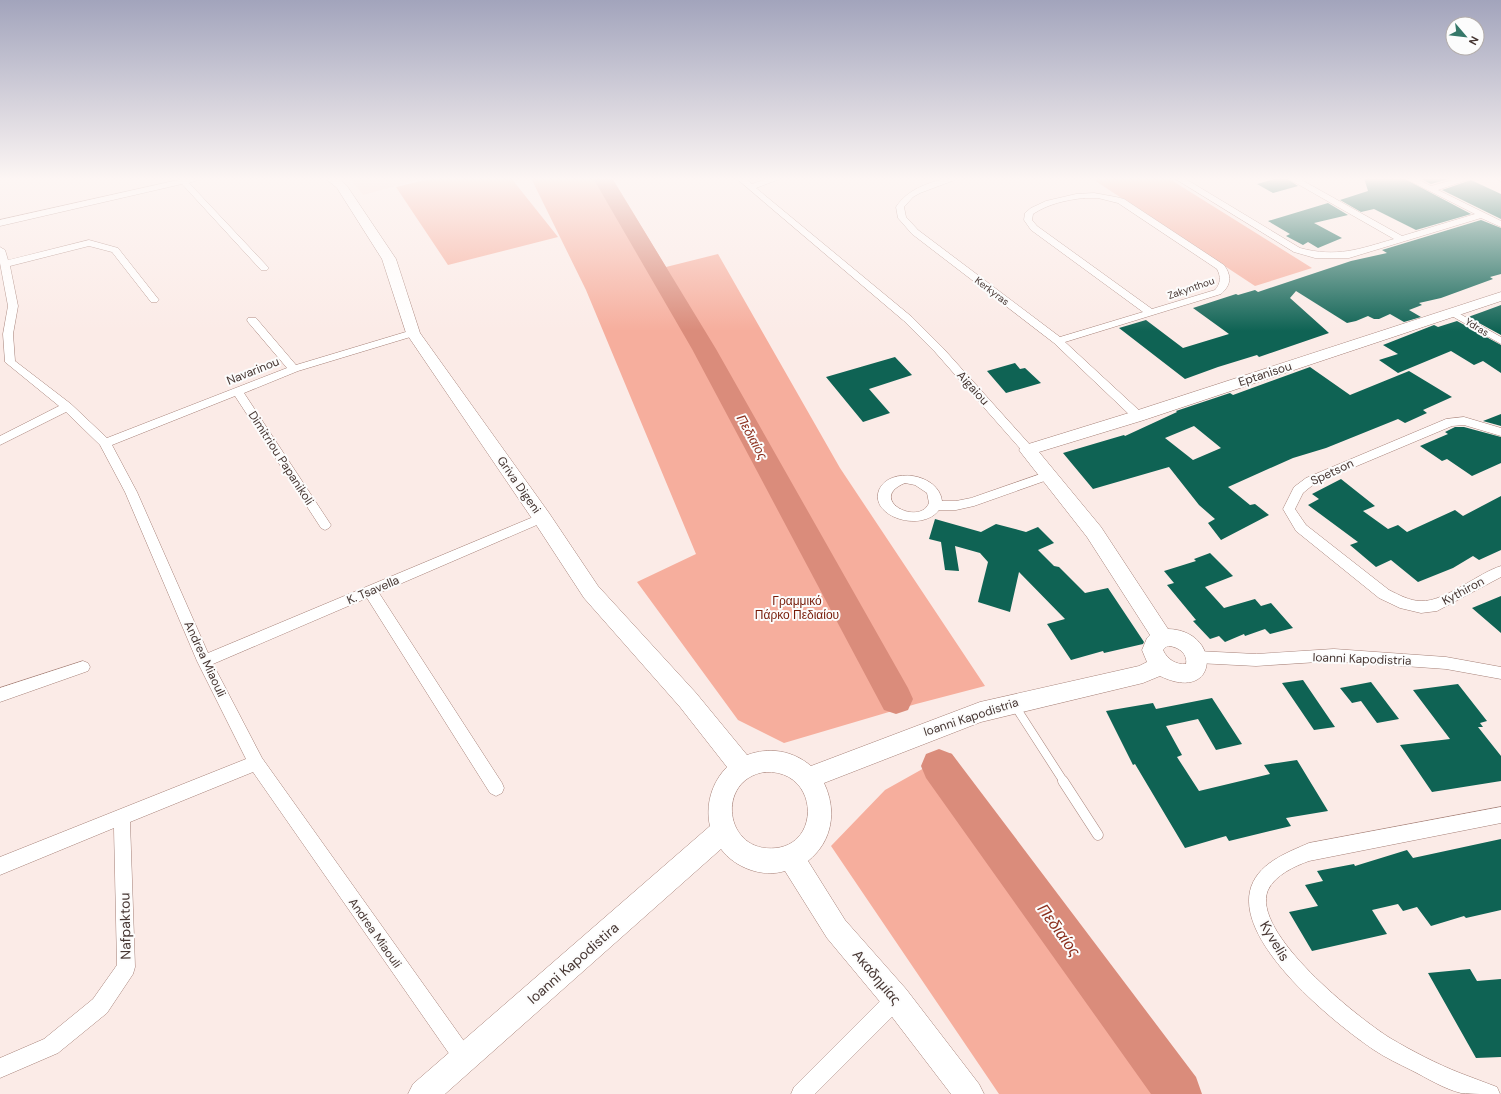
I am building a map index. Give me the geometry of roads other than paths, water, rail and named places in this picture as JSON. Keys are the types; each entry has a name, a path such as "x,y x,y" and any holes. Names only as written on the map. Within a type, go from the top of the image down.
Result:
{"street":[{"path":"228,229 264,268"},
{"name":"Griva Digeni","path":"369,229 389,259 413,333 542,518 591,592 688,700 743,769"},
{"name":"Aigaiou","path":"800,229 884,297 908,319 939,350 1028,450 1094,532 1163,638"},
{"name":"Kerkyras","path":"912,229 1058,341 1138,416"},
{"name":"Zakynthou","path":"1035,229 1151,313"},
{"name":"Zakynthou","path":"1058,341 1218,292 1224,287 1226,281 1225,274 1221,267 1164,229"},
{"path":"1261,229 1289,246 1306,252 1328,256 1349,255 1433,229"},
{"path":"1384,229 1402,239"},
{"path":"5,264 89,244 115,250 154,300"},
{"name":"Andrea Miaouli","path":"0,250 5,264 13,306 4,335 10,362 67,407 105,443 131,492 204,661 256,763 464,1058"},
{"name":"Eptanisou","path":"1028,450 1138,416 1501,296"},
{"name":"Ydras","path":"1453,313 1501,341"},
{"path":"252,320 294,369"},
{"name":"Navarinou","path":"105,443 294,369 413,333"},
{"name":"Dimitriou Papanikoli","path":"238,392 325,525"},
{"path":"0,441 67,407"},
{"name":"Spetson","path":"1400,602 1384,594 1301,528 1289,509 1298,490 1310,480 1450,422 1464,421 1501,432"},
{"path":"936,505 949,507 967,504 1049,475"},
{"name":"K. Tsavella","path":"204,661 542,518"},
{"name":"Kythiron","path":"1400,602 1421,607 1437,605 1501,571"},
{"path":"370,591 496,788"},
{"path":"1163,638 1176,638 1190,646 1197,657 1198,663 1196,668 1185,674 1170,671 1161,665 1154,656 1152,650 1157,640 1163,638"},
{"name":"Ioanni Kapodistria","path":"1197,657 1256,660 1334,655 1446,663 1501,673"},
{"name":"Ioanni Kapodistria","path":"808,778 973,714 1013,703 1143,674 1161,665"},
{"path":"0,695 83,666"},
{"path":"759,762 778,762 791,766 808,778 817,792 821,804 820,825 814,838 803,850 791,857 776,861 762,860 745,855 735,848 724,831 719,816 720,800 726,786 743,769 759,762"},
{"path":"0,866 256,763"},
{"name":"Kyvelis","path":"1490,1094 1443,1076 1378,1042 1325,1000 1290,966 1268,935 1257,910 1258,892 1270,873 1286,861 1310,852 1501,815"},
{"name":"Nafpaktou","path":"0,1068 51,1046 100,1006 126,967 122,816"},
{"name":"Ioanni Kapodistira","path":"423,1094 724,831"},
{"name":"Ακαδημίας","path":"791,857 836,929 896,999 969,1094"},
{"path":"801,1094 896,999"}],"lane":[{"path":"1013,703 1098,835"}],"waterway":[{"name":"Πεδιαίος","path":"632,229 704,349 896,699"},
{"name":"Πεδιαίος","path":"939,766 1179,1094"}],"park label":[{"name":"Γραμμικό Πάρκο Πεδιαίου","path":"797,608"}]}
